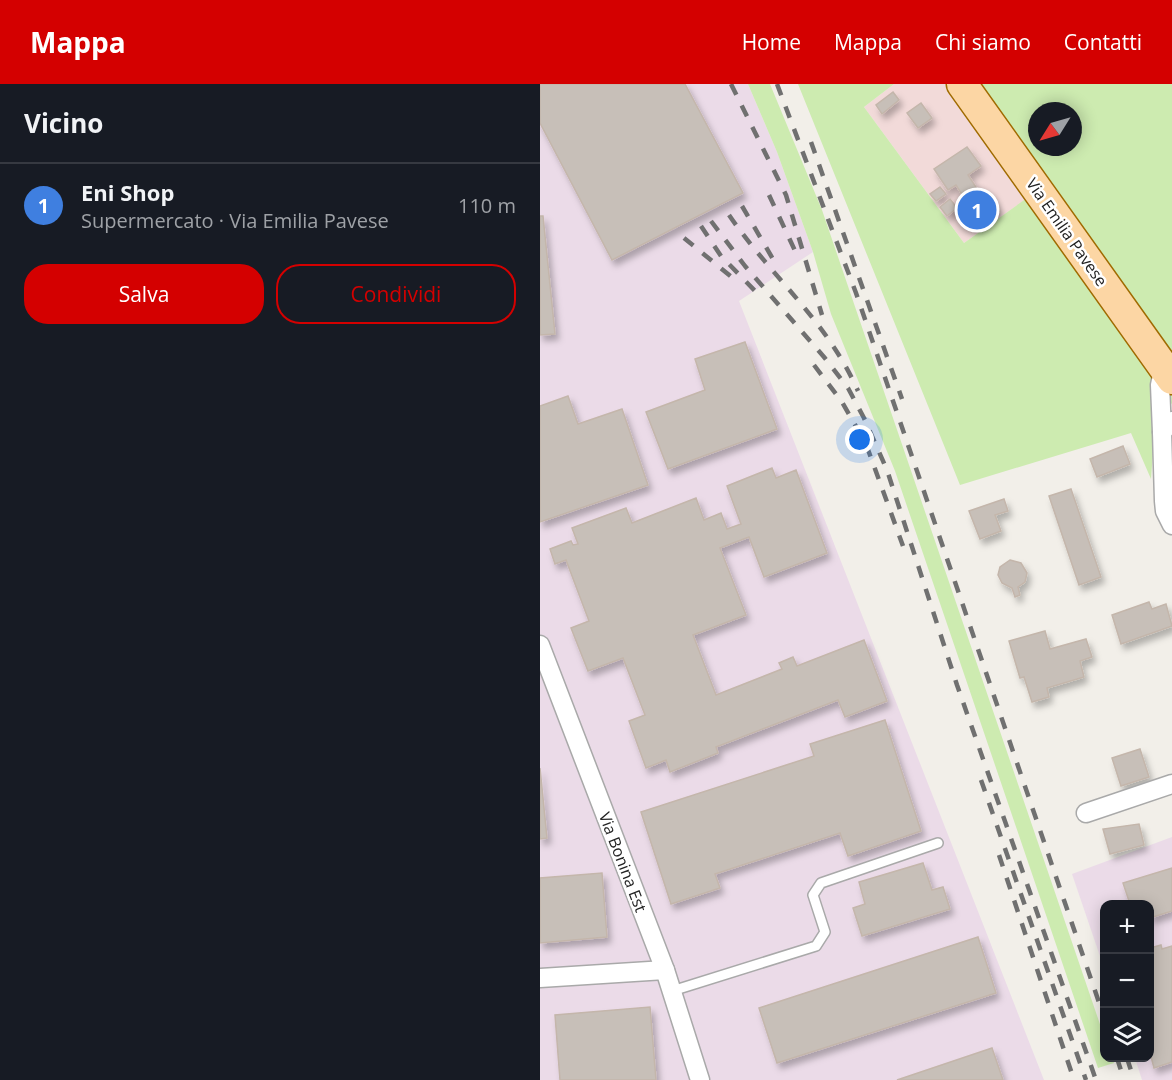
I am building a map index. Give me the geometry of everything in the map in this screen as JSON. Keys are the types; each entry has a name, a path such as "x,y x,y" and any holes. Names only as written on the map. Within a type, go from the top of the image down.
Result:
{"main road":[{"name":"Via Emilia Pavese","path":"962,84 1168,373"}],"street":[{"path":"1168,373 1160,385 1167,427 1164,501 1165,511 1172,525"},
{"name":"Via Bonina Est","path":"540,645 665,970 700,1080"},
{"path":"1086,813 1172,784"},
{"path":"540,978 665,970"}],"lane":[{"path":"672,992 816,946 825,933 813,895 821,883 938,843"}],"shaded area":[{"path":"540,84 748,84 777,152 813,252 739,301 1044,1080 540,1080"},
{"path":"894,84 969,84 1043,187 964,243 864,107"},
{"path":"1172,837 1172,1080 1142,1080 1136,1062 1154,1062 1154,900 1100,900 1100,956 1072,874"}],"green space":[{"path":"748,84 770,84 822,210 1100,1024 1100,1062 1114,1063 1098,1068 895,471 831,314 813,252 777,152"},
{"path":"798,84 894,84 864,107 964,243 1034,193 1172,394 1172,403 1155,425 1151,479 1131,433 960,485"},
{"path":"969,84 1172,84 1172,374"}],"building":[{"path":"540,84 685,84 743,193 612,260 540,123"},
{"path":"893,92 899,100 882,114 876,105"},
{"path":"921,103 932,118 918,128 907,113"},
{"path":"967,147 981,166 968,175 983,198 970,207 956,185 948,190 934,169"},
{"path":"940,187 946,194 936,201 930,194"},
{"path":"988,195 1000,211 976,228 964,211"},
{"path":"950,199 957,208 947,216 940,207"},
{"path":"540,216 543,216 555,334 540,335"},
{"path":"745,342 777,429 668,469 646,412 705,390 695,359"},
{"path":"568,396 578,424 622,409 648,485 540,522 540,406"},
{"path":"1123,446 1130,464 1097,477 1090,459"},
{"path":"772,468 776,478 796,470 827,553 764,577 749,537 720,548 746,615 693,635 716,695 782,669 779,663 793,657 797,666 864,640 887,701 845,717 838,700 716,747 718,753 670,772 666,760 646,768 629,721 645,715 623,658 588,671 571,628 589,621 566,560 555,564 550,549 571,541 573,545 578,544 572,528 626,508 632,523 696,498 704,520 721,513 727,529 741,524 727,486"},
{"path":"1071,489 1101,577 1079,585 1049,496"},
{"path":"1004,499 1008,511 995,515 1001,531 980,539 969,511"},
{"path":"1010,560 1021,563 1027,573 1025,582 1018,587 1020,595 1015,597 1012,588 1002,583 998,575 1000,567"},
{"path":"1149,602 1152,609 1166,604 1172,626 1121,644 1112,615"},
{"path":"1045,631 1050,649 1086,639 1092,657 1080,661 1084,677 1047,688 1049,697 1032,702 1024,677 1020,678 1009,641"},
{"path":"885,720 921,831 848,856 840,833 715,874 720,888 671,904 641,812 814,756 810,744"},
{"path":"1140,749 1149,777 1121,786 1112,758"},
{"path":"540,768 547,838 540,839"},
{"path":"1139,824 1144,845 1110,854 1103,829"},
{"path":"923,863 932,890 943,887 950,909 862,936 853,908 865,904 859,882"},
{"path":"1172,868 1172,911 1154,917 1154,900 1129,900 1123,883"},
{"path":"602,873 607,937 540,943 540,878"},
{"path":"978,937 996,993 777,1063 759,1008"},
{"path":"1161,945 1162,949 1172,946 1172,1062 1154,1068 1152,1062 1154,947"},
{"path":"650,1007 656,1080 560,1080 555,1015"},
{"path":"992,1048 1003,1080 897,1080"}],"railway":[{"path":"731,84 786,195 822,315"},
{"path":"777,84 856,293 1101,1008"},
{"path":"811,142 902,399"},
{"path":"769,195 797,255"},
{"path":"742,206 777,266"},
{"path":"729,215 814,320 845,365 858,391"},
{"path":"711,221 745,266 824,357 848,388 864,418 887,470 957,685 1096,1080"},
{"path":"701,226 721,256 761,297"},
{"path":"684,238 734,279"},
{"path":"814,365 842,402 866,444 903,546"},
{"path":"981,780 1086,1080"},
{"path":"999,855 1074,1080"},
{"path":"1118,1062 1124,1080"},
{"path":"1128,1062 1134,1080"}],"place":[{"name":"Eni Shop","path":"977,210"}]}
